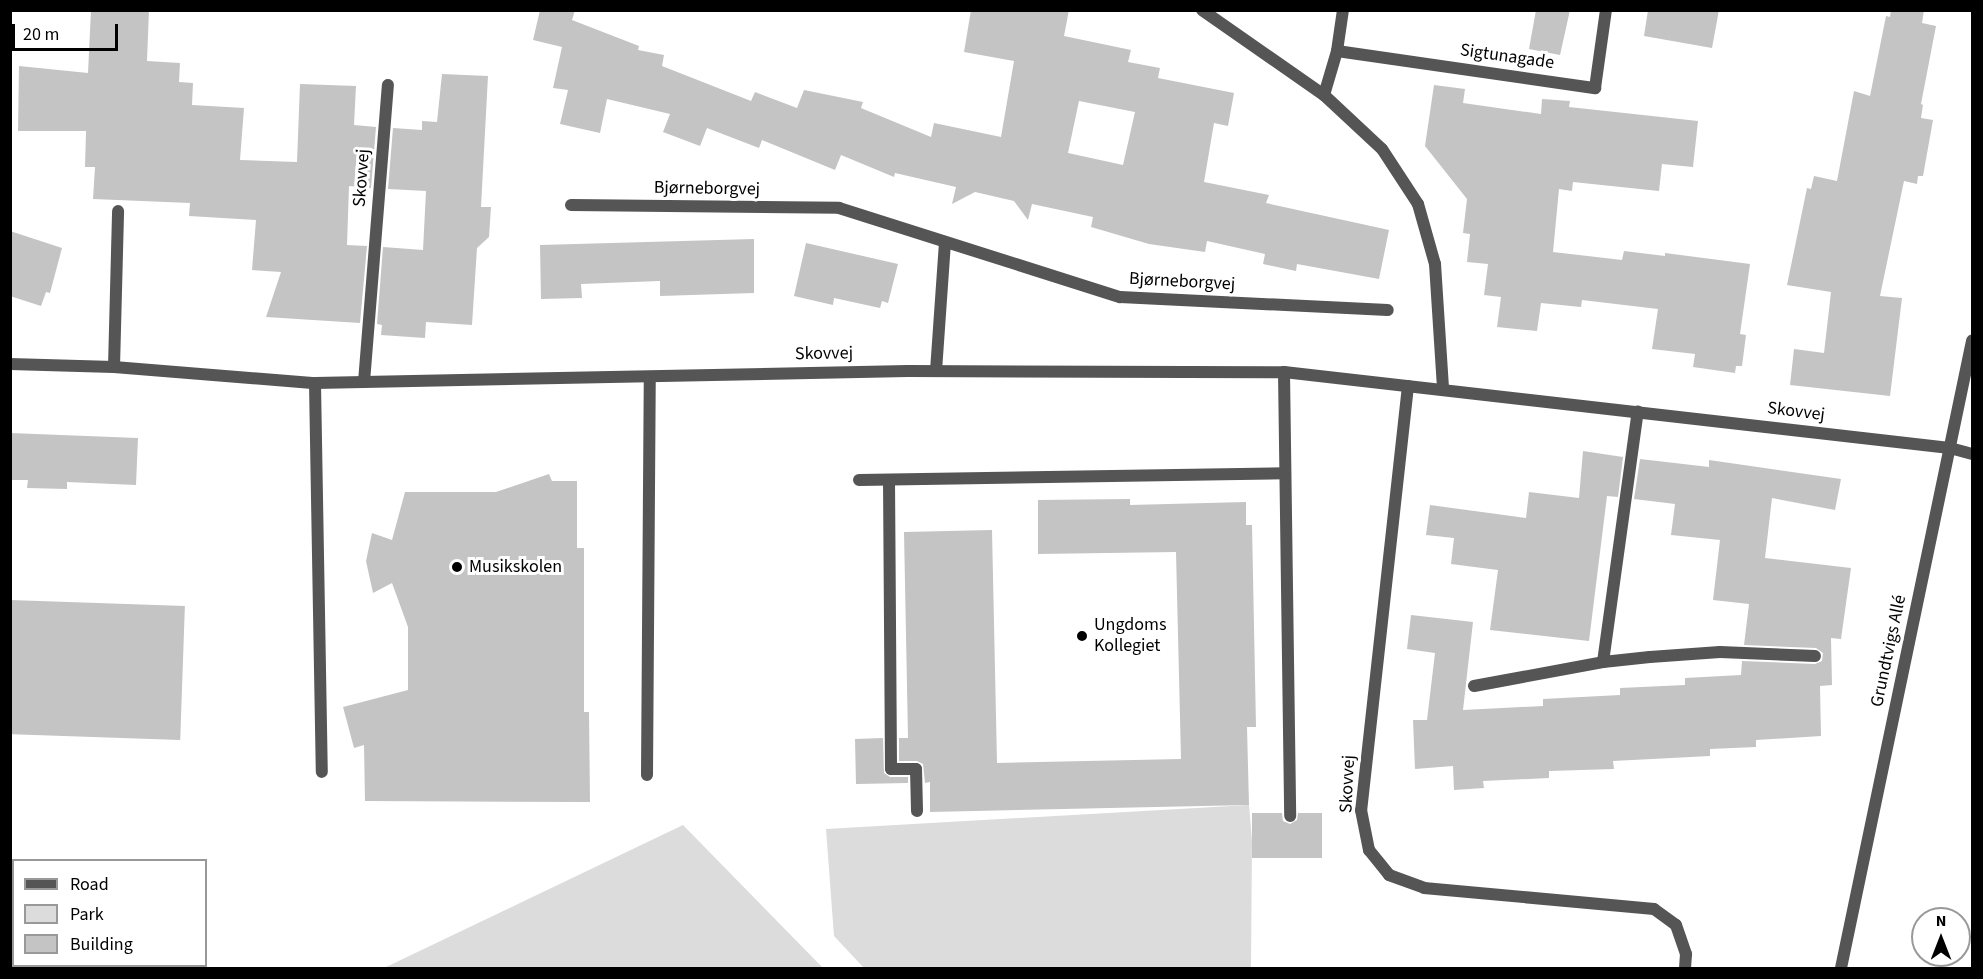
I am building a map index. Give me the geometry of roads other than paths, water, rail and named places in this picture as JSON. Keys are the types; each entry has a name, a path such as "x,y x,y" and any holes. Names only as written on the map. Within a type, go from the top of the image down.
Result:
{"street":[{"path":"1203,10 1324,95 1382,149 1418,204 1435,264 1443,389"},
{"path":"1324,95 1337,51 1343,10"},
{"name":"Sigtunagade","path":"1337,51 1595,87 1606,10"},
{"name":"Skovvej","path":"364,382 388,85"},
{"name":"Bjørneborgvej","path":"571,205 839,208 1120,297 1388,310"},
{"path":"114,367 118,211"},
{"path":"936,371 945,243"},
{"name":"Grundtvigs Allé","path":"1841,969 1972,341"},
{"name":"Skovvej","path":"10,364 114,367 315,383 936,371 1284,372 1950,448 1972,454"},
{"path":"1284,372 1290,816"},
{"path":"646,775 650,377"},
{"path":"315,383 322,772"},
{"name":"Skovvej","path":"1408,386 1361,810 1369,849 1389,875 1424,888 1654,909 1676,924 1686,954 1685,969"},
{"path":"1603,662 1638,411"},
{"path":"859,480 1285,473"},
{"path":"889,480 891,769 916,769 917,811"},
{"path":"1474,686 1603,662 1720,652 1815,656"}],"place":[{"name":"Musikskolen","path":"457,567"},
{"name":"Ungdoms Kollegiet","path":"1082,636"}]}
